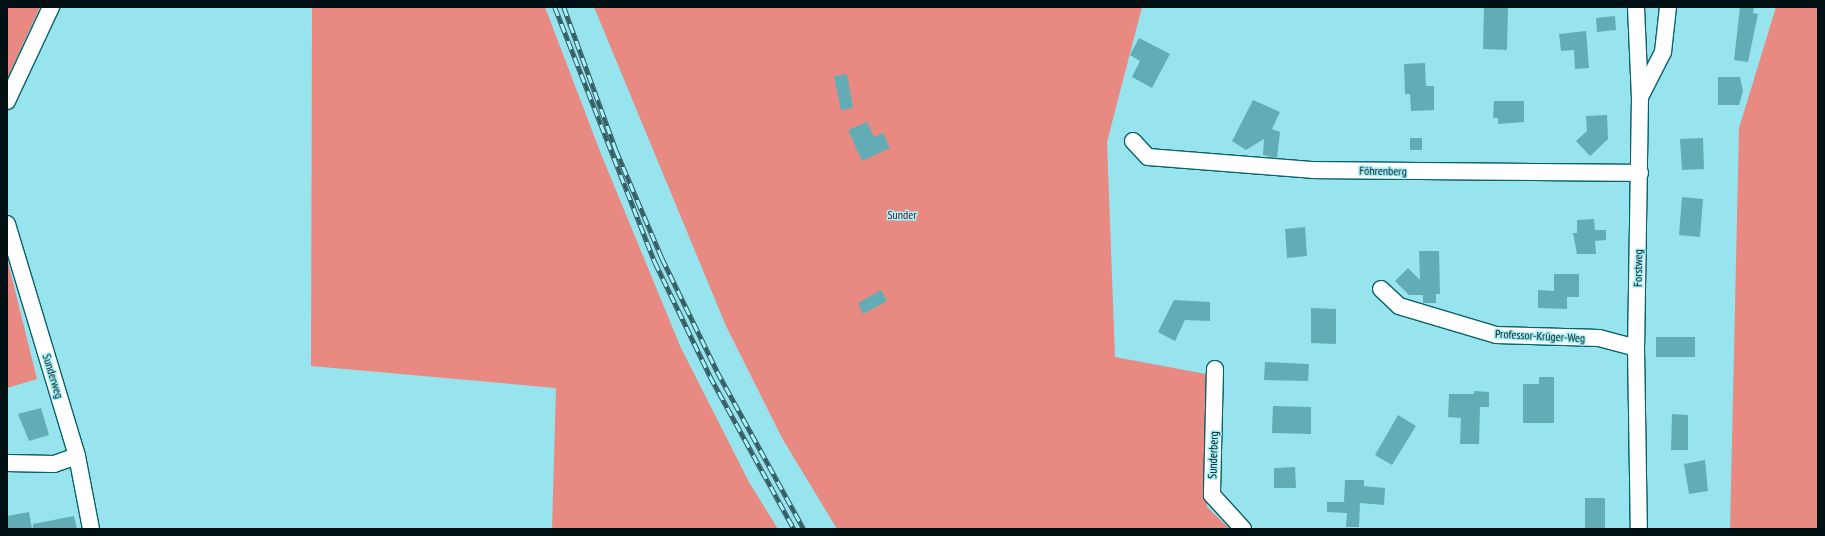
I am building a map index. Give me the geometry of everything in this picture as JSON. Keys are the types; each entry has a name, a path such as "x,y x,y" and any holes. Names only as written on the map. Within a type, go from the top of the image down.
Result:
{"street":[{"path":"7,101 51,7"},
{"name":"Forstweg","path":"1636,7 1640,97 1640,173 1636,348 1639,529"},
{"path":"1640,97 1664,52 1668,7"},
{"name":"Föhrenberg","path":"1133,142 1148,157 1314,170 1640,173"},
{"name":"Sunderweg","path":"7,224 77,456 92,529"},
{"name":"Professor-Krüger-Weg","path":"1381,289 1400,306 1496,335 1598,338 1636,348"},
{"name":"Sunderberg","path":"1215,370 1212,495 1243,529"},
{"path":"7,463 54,464 77,456"}],"green space":[{"path":"7,7 40,7 7,79"},
{"path":"303,7 545,7 601,154 681,348 749,482 778,529 552,529 556,388 311,366 312,8"},
{"name":"Sunder","path":"594,7 1142,7 1107,142 1115,357 1206,374 1207,507 1230,529 837,529 782,438 726,326"},
{"path":"1776,7 1818,7 1818,529 1730,529 1739,128"},
{"path":"7,258 37,379 7,388"}],"building":[{"path":"1484,7 1508,8 1507,50 1483,49"},
{"path":"1740,7 1754,7 1753,13 1758,14 1748,62 1734,60"},
{"path":"1615,16 1616,30 1597,32 1596,18"},
{"path":"1586,31 1589,68 1575,69 1574,50 1561,51 1559,34"},
{"path":"1139,38 1170,54 1152,88 1132,77 1140,61 1130,55"},
{"path":"1425,63 1426,86 1434,86 1434,110 1411,111 1410,94 1405,94 1404,64"},
{"path":"847,74 853,108 841,110 834,76"},
{"path":"1718,77 1740,77 1743,91 1739,105 1718,105"},
{"path":"1253,100 1280,112 1272,129 1280,132 1277,158 1263,155 1264,139 1246,150 1232,141"},
{"path":"1494,101 1524,101 1524,122 1498,124 1498,118 1493,118"},
{"path":"1607,115 1608,139 1590,156 1576,141 1587,131 1586,116"},
{"path":"867,122 874,137 883,133 890,148 862,161 848,130"},
{"path":"1410,138 1422,138 1422,150 1410,150"},
{"path":"1703,138 1704,169 1682,170 1680,139"},
{"path":"1682,197 1703,199 1700,237 1679,235"},
{"path":"1594,219 1595,230 1606,230 1606,240 1595,241 1596,254 1577,254 1573,233 1577,233 1577,220"},
{"path":"1305,227 1307,256 1287,258 1285,229"},
{"path":"1419,251 1439,251 1440,294 1436,294 1436,303 1423,303 1423,295 1409,295 1395,281 1408,268 1420,280"},
{"path":"1554,274 1579,274 1579,297 1567,297 1567,309 1538,308 1538,290 1554,291"},
{"path":"881,290 887,301 863,314 858,303"},
{"path":"1174,300 1210,302 1210,321 1185,320 1175,341 1158,332"},
{"path":"1311,308 1336,309 1336,344 1311,343"},
{"path":"1656,337 1695,337 1695,357 1656,357"},
{"path":"1265,362 1309,364 1308,381 1264,380"},
{"path":"1539,377 1554,377 1554,423 1523,423 1523,384 1539,384"},
{"path":"1474,391 1489,392 1489,407 1480,407 1479,444 1460,444 1461,418 1448,417 1449,394 1474,394"},
{"path":"1273,406 1311,407 1311,434 1272,433"},
{"path":"41,408 49,435 29,441 18,414"},
{"path":"1672,414 1688,415 1688,450 1671,450"},
{"path":"1398,415 1416,426 1392,465 1375,455"},
{"path":"1705,460 1708,491 1689,494 1684,464"},
{"path":"1295,467 1296,488 1274,488 1274,468"},
{"path":"1345,480 1364,480 1364,486 1385,488 1384,505 1360,503 1359,527 1346,527 1347,513 1327,512 1327,502 1344,502"},
{"path":"1585,498 1605,498 1605,529 1585,529"},
{"path":"29,512 32,529 7,529 7,516"},
{"path":"74,516 77,529 33,529 33,524"}],"railway":[{"path":"555,7 655,262 710,376 794,529"},
{"path":"564,7 616,150 662,258 717,371 804,529"}]}
